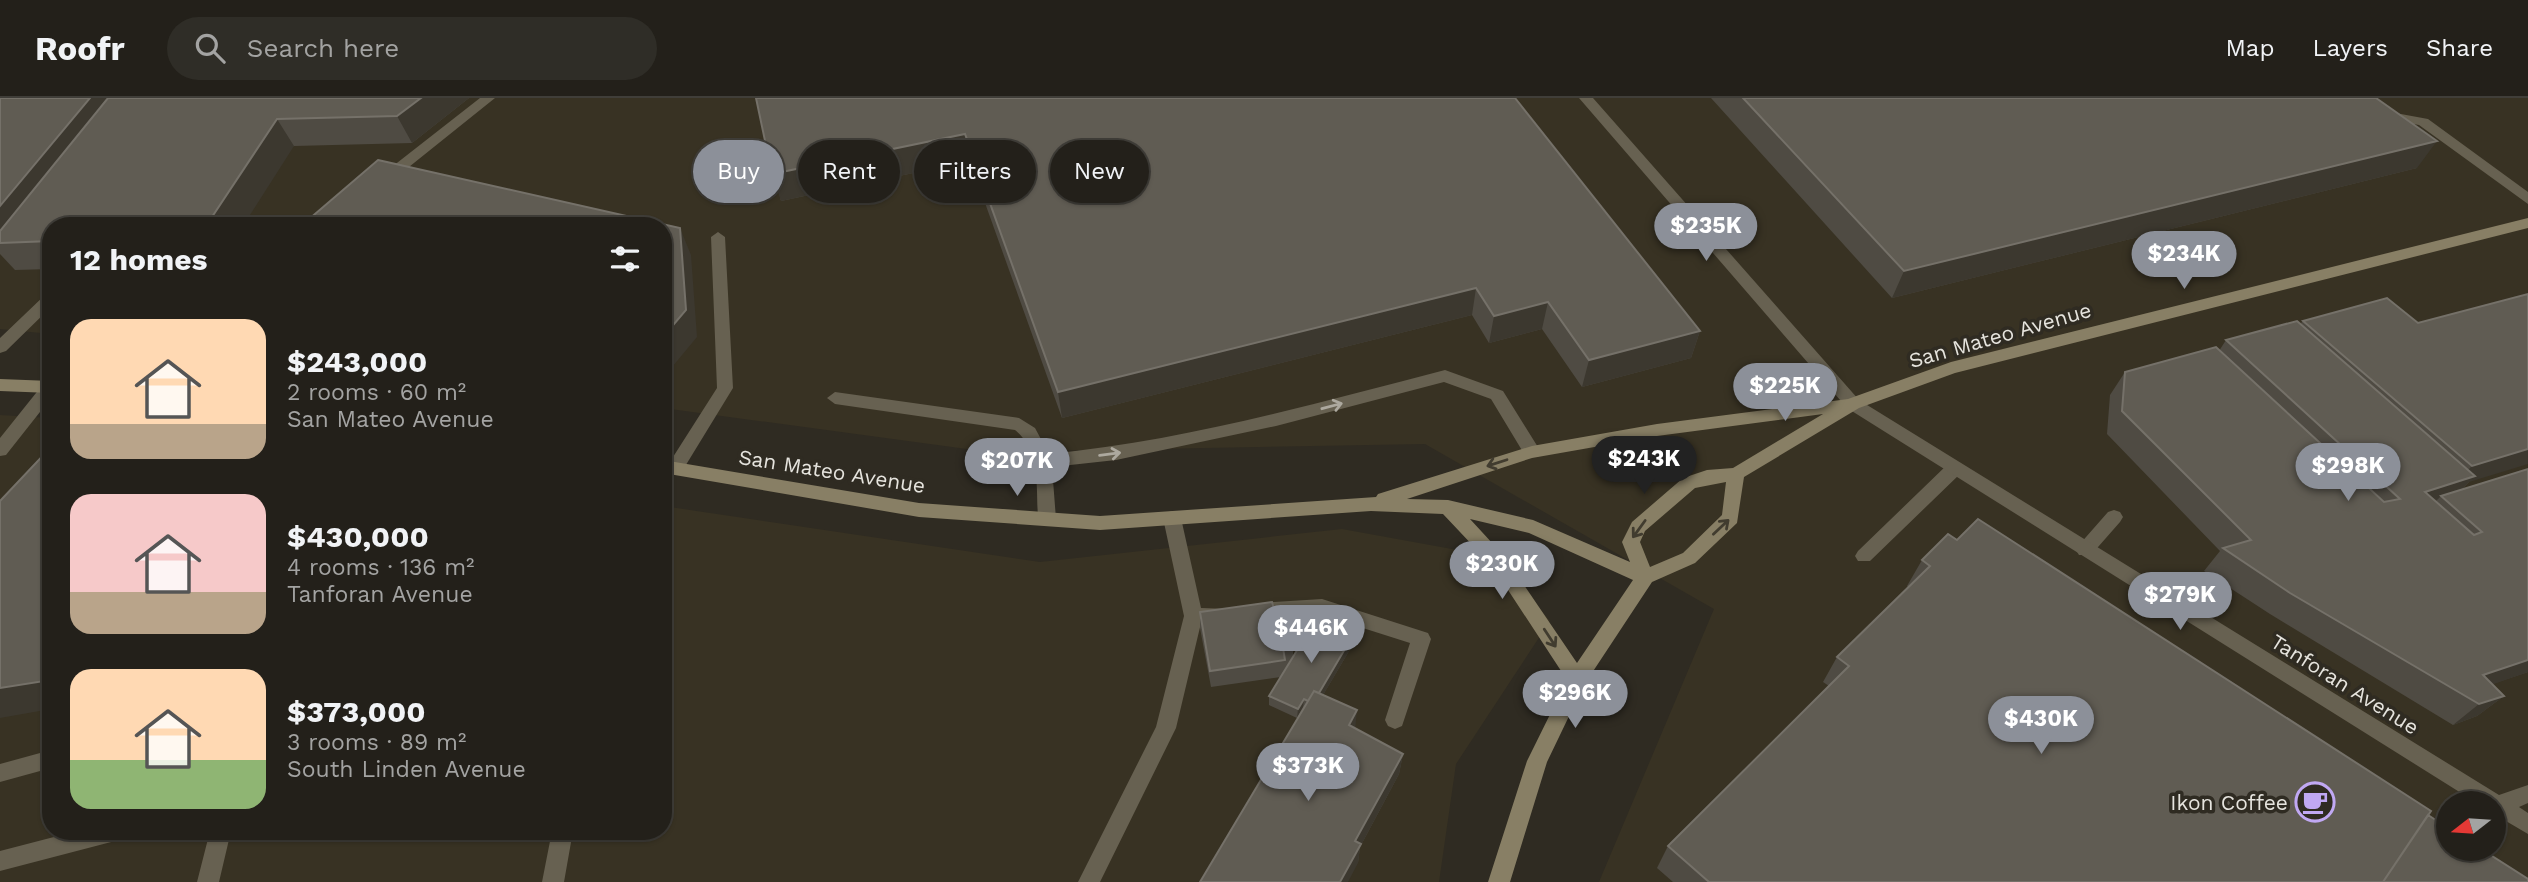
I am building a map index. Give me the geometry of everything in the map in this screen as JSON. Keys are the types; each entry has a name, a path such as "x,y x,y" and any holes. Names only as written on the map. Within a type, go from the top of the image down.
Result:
{"main road":[{"name":"San Mateo Avenue","path":"1645,577 1631,542 1638,527 1689,483 1707,477 1737,474 1853,404 1951,368 2528,223"},
{"path":"0,385 42,387"},
{"name":"San Mateo Avenue","path":"1371,504 1532,452 1657,430 1853,404"},
{"name":"San Mateo Avenue","path":"672,468 919,510 1100,523 1371,504 1448,507 1533,527 1645,577"},
{"path":"1499,882 1537,761 1577,678 1645,577 1689,558 1731,518 1737,474"},
{"path":"1448,507 1499,562 1577,678"}],"street":[{"path":"370,192 488,98"},
{"name":"Tanforan Avenue","path":"1586,98 1853,404 2474,791"},
{"path":"2339,98 2387,115 2423,122 2528,199"},
{"path":"672,463 724,388 718,237"},
{"path":"0,347 42,307"},
{"path":"1042,461 1116,454 1276,420 1445,376 1497,395 1532,452"},
{"path":"0,450 42,397"},
{"path":"835,398 1019,424 1031,431 1039,443 1047,519"},
{"path":"1864,555 1955,468"},
{"path":"2085,550 2114,517"},
{"path":"1089,882 1166,728 1193,616 1172,518"},
{"path":"1193,616 1322,607 1421,639 1395,720"},
{"path":"0,773 42,761"},
{"path":"2506,803 2528,794"},
{"name":"Tanforan Avenue","path":"2506,811 2528,824"},
{"path":"0,861 80,840"},
{"path":"208,882 219,840"},
{"path":"553,882 562,840"}],"shaded area":[{"path":"0,98 2528,98 2528,882 1599,882 1714,609 1425,444 989,452 672,409 672,217 42,217 42,333 0,329"},
{"path":"0,415 42,417 42,840 672,840 672,507 1040,562 1342,529 1496,557 1550,621 1456,764 1439,882 0,882"}],"building":[{"path":"0,98 90,98 0,206"},
{"path":"108,98 421,98 397,116 277,119 212,217 42,217 42,241 0,243 0,231"},
{"path":"756,98 1515,98 1700,331 1589,360 1548,302 1494,316 1476,288 1058,392 990,203 1036,203 1036,140 967,140 965,134 936,140 914,140 914,145 900,147 900,140 798,140 798,169 784,172 784,140 765,140"},
{"path":"1743,98 2376,98 2437,141 1904,271"},
{"path":"378,160 631,217 312,217"},
{"path":"672,226 680,228 686,310 672,326"},
{"path":"2528,294 2528,449 2472,466 2303,321 2387,298 2418,323"},
{"path":"2297,321 2475,476 2425,492 2474,535 2482,532 2441,496 2528,469 2528,660 2483,675 2504,696 2479,704 2290,593 2223,548 2251,540 2122,411 2125,372 2216,347 2384,502 2400,499 2226,340"},
{"path":"42,457 42,681 0,688 0,501"},
{"path":"1978,519 2431,811 2383,882 1709,882 1668,846 1849,666 1837,657 1930,566 1922,560 1948,534 1957,540"},
{"path":"1272,602 1274,609 1284,607 1293,646 1283,648 1285,660 1210,671 1200,612"},
{"path":"1315,621 1352,637 1319,693 1314,691 1308,701 1304,699 1298,709 1269,696"},
{"path":"1314,691 1357,710 1349,725 1403,754 1355,841 1361,844 1340,882 1200,882"},
{"path":"2428,815 2436,820 2436,861 2500,861 2528,879 2528,882 2383,882"}],"place":[{"name":"Ikon Coffee","path":"2315,802"}]}
